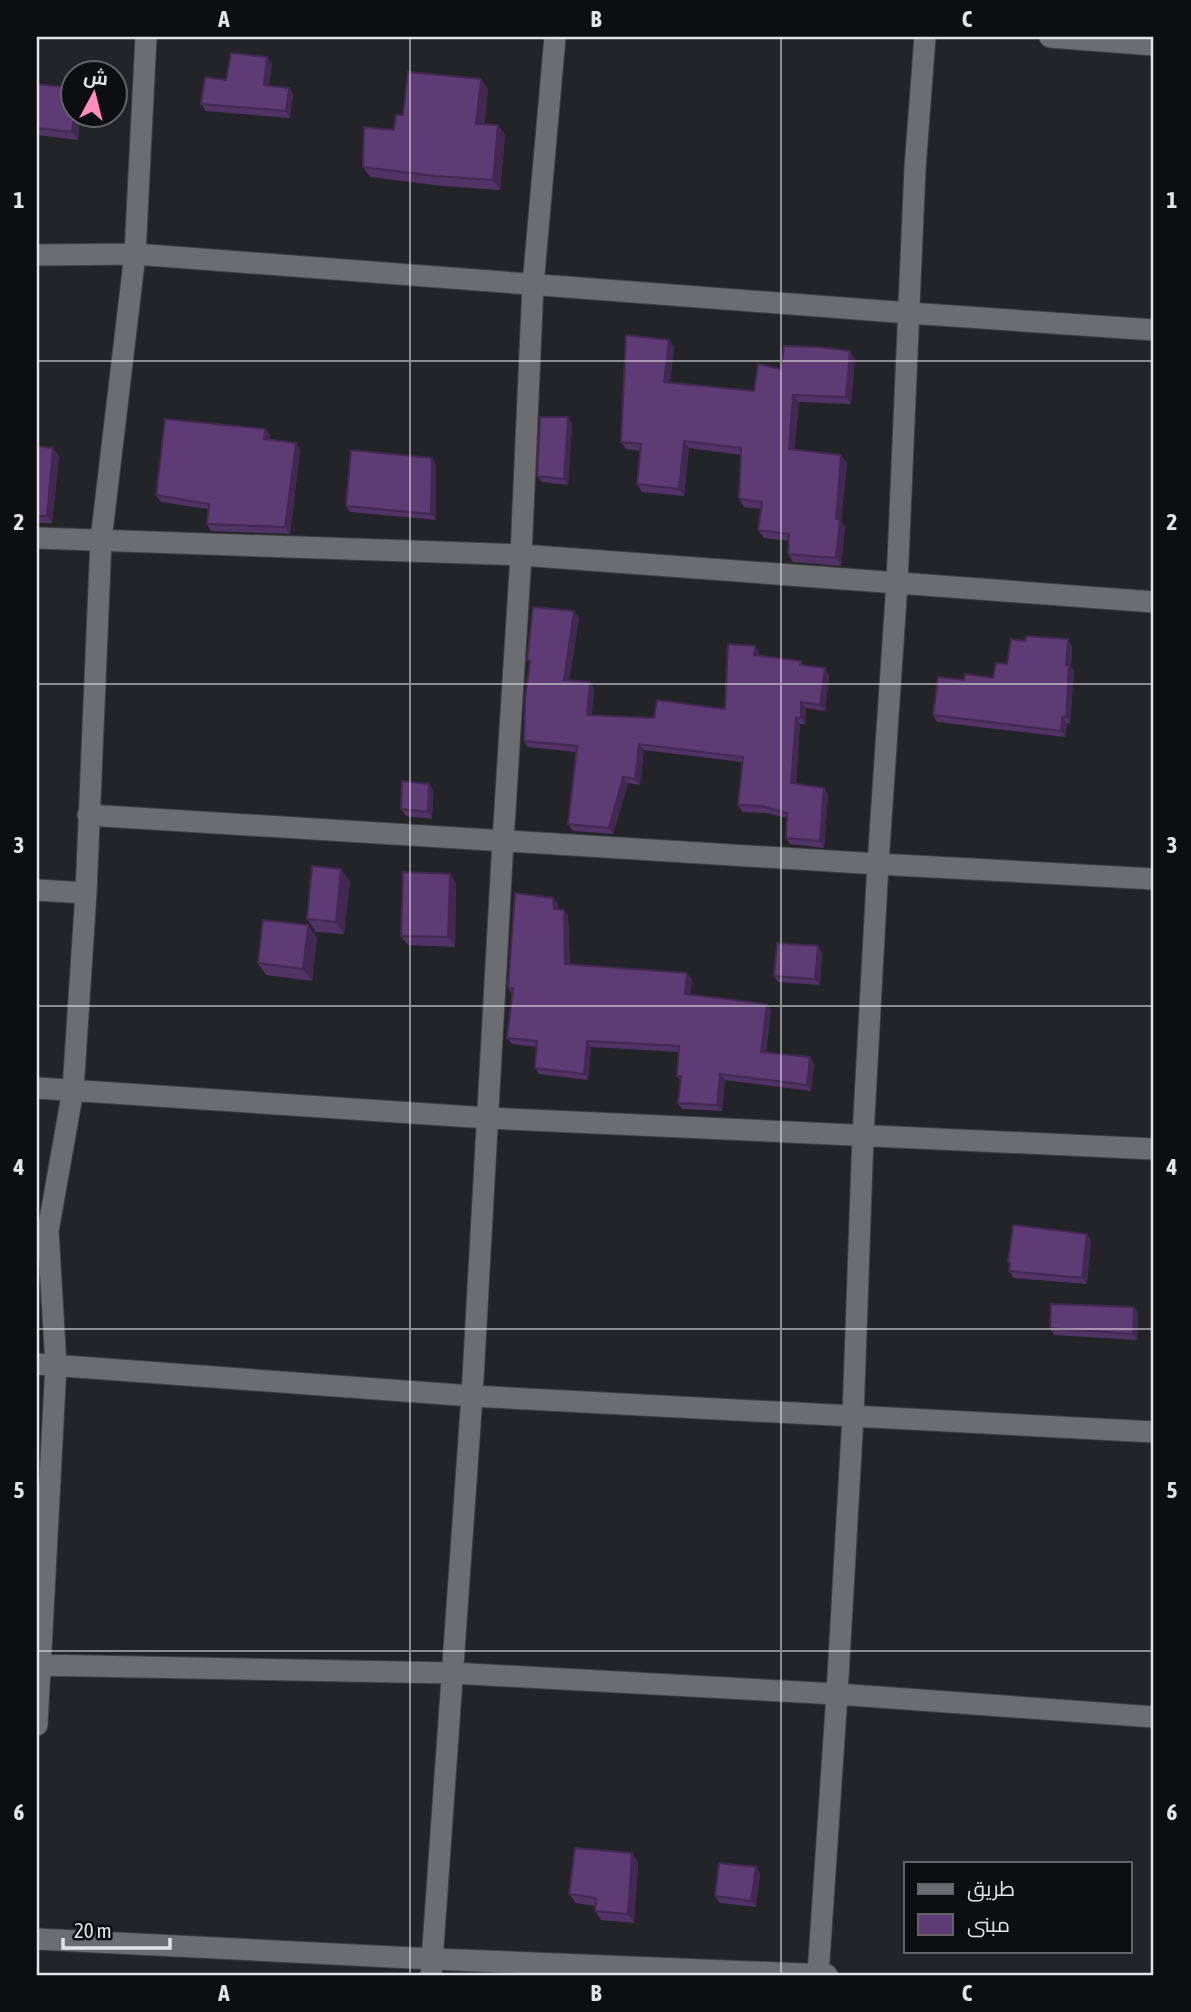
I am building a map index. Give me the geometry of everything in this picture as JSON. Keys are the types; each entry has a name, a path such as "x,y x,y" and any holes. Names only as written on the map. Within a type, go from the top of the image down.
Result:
{"street":[{"path":"37,1725 48,1231 73,1090 86,893 101,540 135,254 146,37"},
{"path":"432,1967 472,1396 521,555 533,285 555,37"},
{"path":"818,1975 853,1416 863,1135 897,583 915,168 925,37"},
{"path":"1050,37 1154,45"},
{"path":"37,255 135,254 1154,330"},
{"path":"37,538 521,555 1154,602"},
{"path":"88,815 878,864 1154,878"},
{"path":"37,890 86,893"},
{"path":"37,1088 488,1118 1154,1149"},
{"path":"46,1365 472,1396 1154,1432"},
{"path":"38,1665 452,1673 837,1694 1154,1717"},
{"path":"37,1939 432,1967 827,1975"}],"building":[{"path":"231,53 267,57 264,85 289,88 286,111 201,104 205,77 226,80"},
{"path":"408,72 481,79 476,124 498,125 493,180 363,167 364,127 394,130 396,115 403,115"},
{"path":"37,84 60,86 60,130 72,132 37,128"},
{"path":"626,335 669,340 664,382 754,391 758,364 781,369 784,346 850,351 846,397 793,395 789,449 841,455 836,519 840,519 836,558 788,554 789,534 758,530 762,502 739,499 741,448 684,441 679,489 637,484 641,444 621,442"},
{"path":"540,417 568,417 564,479 537,476"},
{"path":"165,419 265,429 264,439 296,443 285,527 207,524 209,504 156,495"},
{"path":"37,446 53,448 47,516 37,516"},
{"path":"351,450 432,458 431,514 346,506"},
{"path":"533,607 574,611 564,680 590,682 587,715 654,718 657,700 725,709 728,644 755,646 754,655 801,661 800,665 825,668 820,705 801,702 801,718 796,718 791,783 824,788 820,841 786,838 787,813 762,806 738,805 743,757 639,744 635,779 623,777 609,828 568,824 577,746 524,741 530,661 527,660"},
{"path":"1026,636 1068,639 1066,717 1062,717 1061,731 933,715 938,677 964,680 965,674 993,678 996,663 1007,664 1011,639 1025,641"},
{"path":"402,781 429,784 428,812 401,809"},
{"path":"312,866 341,869 336,922 307,919"},
{"path":"403,872 450,874 448,937 401,936"},
{"path":"515,893 553,898 554,909 564,910 565,964 687,973 685,994 767,1004 761,1052 810,1057 807,1085 720,1074 717,1105 678,1103 681,1076 677,1076 679,1046 587,1041 584,1074 535,1068 537,1041 507,1038 513,988 508,988"},
{"path":"263,920 308,925 303,969 258,963"},
{"path":"777,943 818,946 815,979 774,976"},
{"path":"1013,1225 1087,1234 1082,1278 1009,1271"},
{"path":"1051,1304 1134,1307 1133,1334 1050,1328"},
{"path":"575,1848 632,1853 628,1914 595,1911 596,1898 569,1894"},
{"path":"719,1863 756,1867 751,1901 715,1896"}]}
